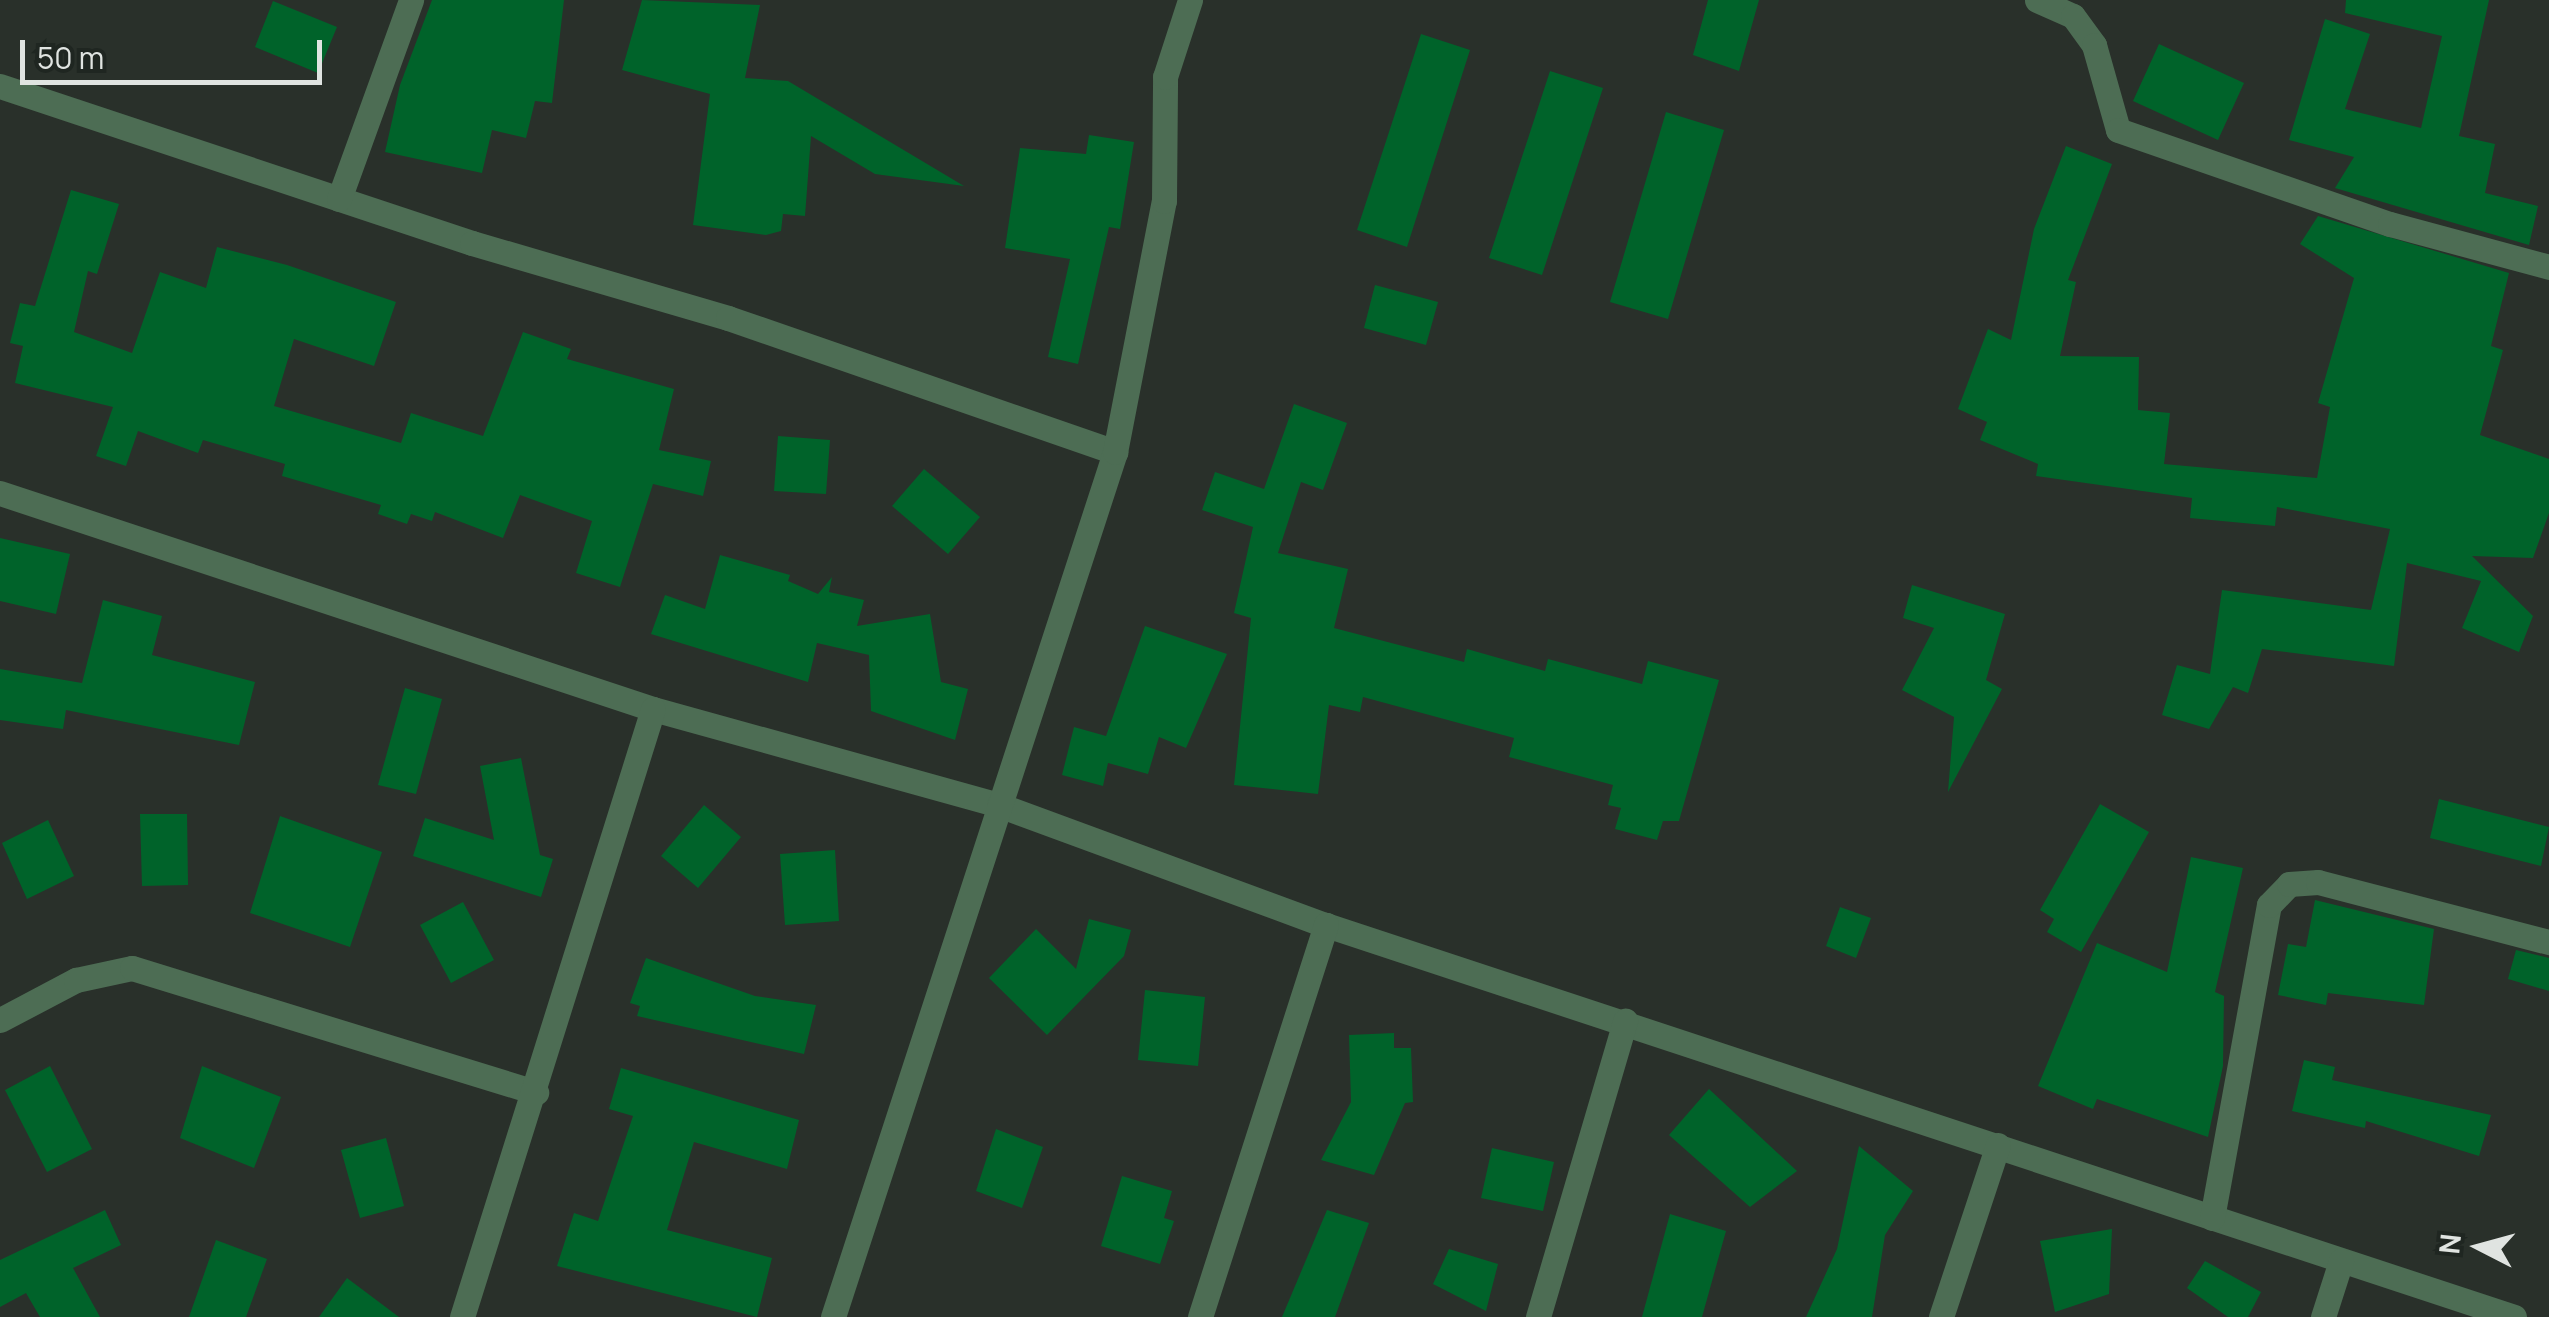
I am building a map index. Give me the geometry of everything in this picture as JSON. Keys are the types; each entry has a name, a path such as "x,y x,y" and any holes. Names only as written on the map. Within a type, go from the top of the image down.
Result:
{"street":[{"path":"339,200 411,0"},
{"path":"833,1317 1116,452 1164,201 1165,76 1190,0"},
{"path":"2037,0 2072,16 2094,45 2118,130 2390,224 2549,267"},
{"path":"0,86 339,200 728,318 1116,452"},
{"path":"0,493 653,708 999,804 1326,926 1625,1021 2514,1317"},
{"path":"462,1317 536,1092 653,708"},
{"path":"2212,1218 2270,905 2289,884 2318,882 2549,942"},
{"path":"1200,1317 1326,926"},
{"path":"0,1020 76,980 132,968 536,1092"},
{"path":"1538,1317 1625,1021"},
{"path":"1941,1317 1998,1145"},
{"path":"2322,1317 2341,1261"}],"building":[{"path":"432,0 564,0 552,103 535,101 526,138 492,130 482,173 385,152 400,85"},
{"path":"642,0 760,5 745,78 788,81 964,186 875,174 811,136 805,216 783,214 781,231 766,235 693,225 710,94 622,70"},
{"path":"1708,0 1759,0 1739,71 1693,55"},
{"path":"2346,0 2489,0 2459,136 2495,144 2485,193 2538,206 2529,245 2335,188 2354,157 2289,140 2325,19 2370,34 2345,109 2421,128 2442,36 2345,13"},
{"path":"273,1 337,27 318,73 255,47"},
{"path":"1421,34 1470,50 1407,247 1357,230"},
{"path":"2159,44 2244,83 2218,140 2133,101"},
{"path":"1550,71 1603,88 1542,275 1489,258"},
{"path":"1666,112 1724,130 1668,319 1610,302"},
{"path":"1089,135 1134,142 1120,229 1109,227 1078,364 1048,357 1070,259 1005,248 1020,148 1086,154"},
{"path":"2066,146 2112,164 2068,280 2076,282 2060,356 2139,357 2138,410 2170,413 2164,464 2317,478 2330,407 2318,403 2354,278 2300,244 2318,216 2509,273 2491,346 2503,350 2480,435 2549,459 2549,513 2533,558 2472,556 2533,616 2519,652 2462,628 2481,581 2407,563 2394,666 2262,649 2248,693 2233,687 2209,729 2162,715 2177,665 2210,674 2222,590 2371,610 2390,529 2277,507 2275,526 2190,518 2192,498 2036,476 2038,464 1980,440 1987,422 1958,409 1988,329 2011,340 2034,229"},
{"path":"71,190 119,204 97,274 88,271 74,332 132,353 160,272 206,288 217,247 287,265 396,302 374,366 294,339 274,406 401,443 411,413 483,436 523,332 571,349 567,359 674,389 659,450 711,461 703,496 653,484 620,587 576,573 592,521 520,495 503,538 435,512 432,521 411,514 407,524 378,514 381,505 282,476 285,464 203,440 198,453 138,431 126,466 96,456 113,407 15,383 23,346 10,343 20,303 35,306"},
{"path":"1375,285 1438,302 1426,345 1364,328"},
{"path":"1294,404 1347,423 1323,490 1301,482 1278,553 1348,569 1334,628 1464,662 1467,649 1545,671 1548,659 1642,684 1648,661 1719,680 1679,821 1663,821 1657,840 1615,829 1621,808 1608,805 1613,785 1509,757 1514,738 1363,697 1360,712 1329,705 1318,794 1234,785 1251,618 1234,613 1253,527 1202,510 1215,472 1264,489"},
{"path":"778,436 830,440 826,494 774,491"},
{"path":"924,469 980,517 948,554 892,506"},
{"path":"0,538 70,554 56,614 0,601"},
{"path":"720,555 790,575 788,581 818,594 832,577 829,592 864,600 857,626 930,614 941,682 968,689 955,740 871,711 869,655 817,643 808,682 651,634 665,595 705,609"},
{"path":"1912,585 2005,614 1986,680 2002,689 1948,792 1954,717 1902,690 1934,628 1903,618"},
{"path":"103,600 162,616 152,655 255,682 239,745 66,710 63,729 0,720 0,669 82,683"},
{"path":"1145,626 1227,654 1186,748 1159,737 1148,774 1108,763 1103,786 1062,775 1074,727 1106,736"},
{"path":"405,688 442,699 416,794 378,785"},
{"path":"521,758 540,855 553,859 541,897 413,856 425,818 494,840 480,766"},
{"path":"2439,799 2549,827 2541,866 2430,838"},
{"path":"2100,804 2149,832 2081,952 2047,932 2054,919 2040,910"},
{"path":"704,805 741,837 698,888 661,856"},
{"path":"140,814 187,814 188,885 142,886"},
{"path":"280,816 382,852 350,947 250,913"},
{"path":"48,820 74,876 27,899 2,843"},
{"path":"835,850 839,921 785,925 780,854"},
{"path":"2191,857 2243,868 2215,992 2224,996 2223,1066 2208,1137 2097,1099 2093,1109 2038,1086 2097,943 2167,972"},
{"path":"2315,900 2434,929 2424,1005 2328,993 2326,1005 2278,995 2288,944 2306,947"},
{"path":"463,902 494,960 451,983 420,925"},
{"path":"1840,907 1871,918 1856,958 1826,946"},
{"path":"1089,919 1131,930 1124,956 1047,1035 989,978 1036,929 1076,969"},
{"path":"2516,950 2549,958 2549,991 2508,979"},
{"path":"646,958 755,996 816,1005 804,1054 637,1016 640,1006 630,1003"},
{"path":"1145,990 1205,997 1198,1066 1138,1060"},
{"path":"1394,1033 1394,1048 1411,1048 1413,1102 1405,1103 1374,1175 1321,1160 1351,1102 1349,1035"},
{"path":"2304,1060 2335,1067 2332,1080 2491,1115 2479,1156 2366,1121 2365,1128 2292,1111"},
{"path":"50,1066 92,1149 47,1172 5,1090"},
{"path":"202,1066 281,1097 254,1168 180,1138"},
{"path":"621,1068 799,1120 787,1169 694,1142 667,1230 772,1258 757,1317 557,1266 574,1213 598,1221 633,1116 609,1109"},
{"path":"1709,1089 1797,1171 1750,1207 1669,1135"},
{"path":"996,1129 1043,1147 1022,1208 976,1191"},
{"path":"386,1138 404,1206 360,1218 341,1150"},
{"path":"1859,1146 1913,1191 1885,1235 1872,1317 1806,1317 1837,1249"},
{"path":"1492,1148 1554,1162 1543,1211 1481,1198"},
{"path":"1122,1176 1172,1191 1164,1218 1174,1221 1160,1264 1101,1246"},
{"path":"105,1210 121,1245 73,1268 100,1317 40,1317 26,1293 0,1307 0,1260"},
{"path":"1327,1210 1369,1223 1335,1317 1282,1317"},
{"path":"1670,1214 1726,1231 1702,1317 1642,1317"},
{"path":"2112,1229 2109,1294 2055,1312 2040,1241"},
{"path":"216,1240 267,1259 246,1317 189,1317"},
{"path":"1449,1249 1498,1264 1486,1311 1433,1284"},
{"path":"2205,1261 2261,1292 2248,1317 2228,1317 2187,1288"},
{"path":"347,1278 399,1317 319,1317"}]}
